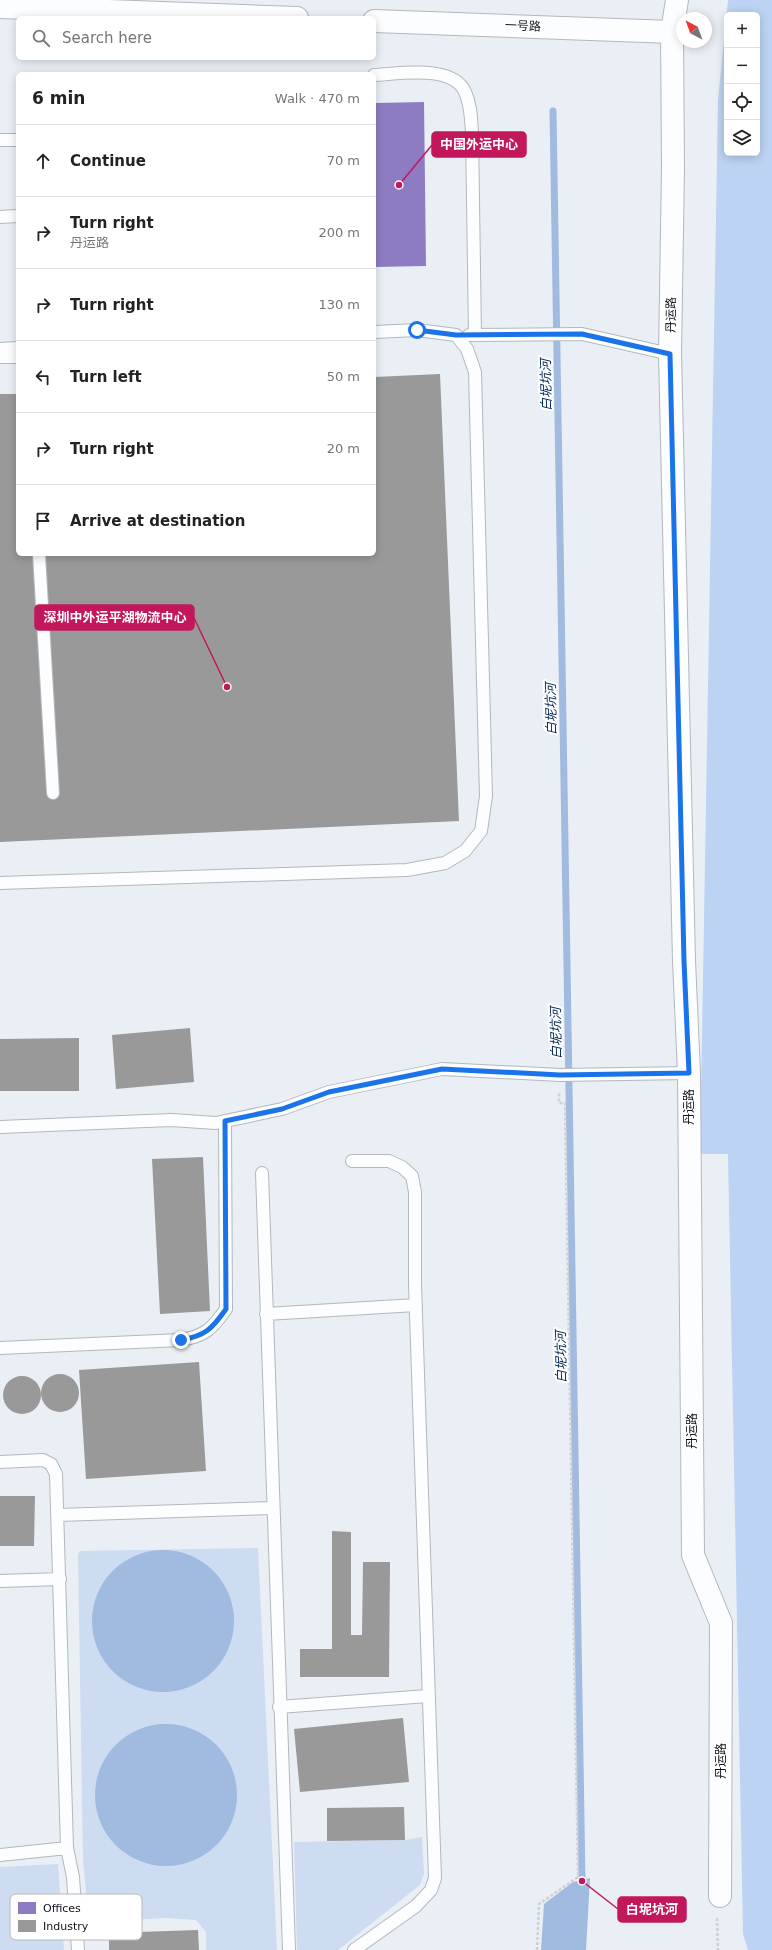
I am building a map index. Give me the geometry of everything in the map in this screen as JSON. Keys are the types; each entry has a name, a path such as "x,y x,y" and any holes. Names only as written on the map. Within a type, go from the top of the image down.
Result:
{"street":[{"name":"丹运路","path":"677,0 672,32 673,168 670,354 684,961 689,1073 693,1555 721,1622 720,1896"},
{"path":"0,7 243,16"},
{"name":"一号路","path":"376,21 672,32"}],"lane":[{"path":"376,75 435,72 450,77 465,91 470,106 472,132 476,335"},
{"path":"0,140 16,140"},
{"path":"0,217 16,216"},
{"path":"376,332 417,330 456,335 582,334 670,354"},
{"path":"0,883 407,870 445,863 465,851 481,831 486,796 474,372 467,349 456,335"},
{"path":"0,349 16,348"},
{"path":"0,357 16,357"},
{"path":"39,556 53,793"},
{"path":"0,1127 171,1120 216,1123 282,1109 329,1092 442,1069 560,1075 689,1073"},
{"path":"0,1348 181,1340 199,1337 214,1326 226,1309 225,1121"},
{"path":"352,1161 389,1161 402,1167 412,1176 415,1192 416,1305 435,1878 431,1890 416,1906 354,1950"},
{"path":"262,1173 279,1707 289,1950"},
{"path":"266,1314 416,1305"},
{"path":"0,1462 43,1460 51,1464 56,1474 67,1848 73,1877 74,1894"},
{"path":"58,1515 273,1508"},
{"path":"0,1581 60,1579"},
{"path":"279,1707 428,1696"},
{"path":"0,1855 67,1848"},
{"path":"77,1940 78,1950"}],"path":[{"path":"537,1950 539,1904 578,1876 565,1102 559,1103"},
{"path":"718,1950 716,1929 720,1896"}],"shaded area":[{"path":"728,0 772,0 772,1950 748,1950 743,1934 728,1154 700,1154 718,100 724,40 724,156 760,156 760,12 727,12"},
{"path":"258,1548 277,1950 206,1950 206,1932 196,1920 166,1918 142,1919 142,1894 86,1894 83,1861 78,1554 80,1551"},
{"path":"156,1550 170,1550 184,1553 196,1558 208,1566 218,1576 229,1594 233,1607 233,1635 229,1648 218,1666 208,1676 196,1684 184,1689 170,1692 156,1692 142,1689 130,1684 118,1676 108,1666 100,1654 95,1642 92,1628 92,1614 95,1600 100,1588 108,1576 118,1566 130,1558 142,1553"},
{"path":"159,1724 173,1724 187,1727 199,1732 211,1740 221,1750 232,1768 236,1781 236,1809 232,1822 221,1840 211,1850 199,1858 187,1863 173,1866 159,1866 145,1863 133,1858 121,1850 111,1840 103,1828 98,1816 95,1802 95,1788 98,1774 103,1762 111,1750 121,1740 133,1732 145,1727"},
{"path":"422,1837 424,1874 420,1885 338,1950 297,1950 294,1842 405,1840"},
{"path":"58,1864 60,1894 10,1894 10,1940 63,1940 64,1950 0,1950 0,1867"},
{"path":"590,1878 586,1950 541,1950 544,1904 573,1882"}],"building: Offices":[{"path":"424,102 426,266 376,267 376,103"}],"building: Industry":[{"path":"440,374 459,821 0,842 0,394 16,394 16,556 376,556 376,377"},
{"path":"190,1028 194,1082 116,1089 112,1035"},
{"path":"79,1038 79,1091 0,1091 0,1039"},
{"path":"203,1157 210,1311 160,1314 152,1159"},
{"path":"199,1362 206,1471 86,1479 79,1370"},
{"path":"60,1374 70,1377 76,1383 79,1393 76,1403 70,1409 60,1412 50,1409 44,1403 41,1393 44,1383 50,1377"},
{"path":"22,1376 32,1379 38,1385 41,1395 38,1405 32,1411 22,1414 12,1411 6,1405 3,1395 6,1385 12,1379"},
{"path":"0,1496 35,1496 34,1546 0,1546"},
{"path":"332,1531 351,1532 351,1635 362,1635 363,1562 390,1562 389,1677 300,1677 300,1649 332,1649"},
{"path":"403,1718 409,1782 300,1792 294,1729"},
{"path":"404,1807 405,1840 327,1841 327,1808"},
{"path":"198,1930 199,1950 109,1950 109,1940 142,1940 142,1932"}],"waterway":[{"name":"白坭坑河","path":"553,111 582,1881 580,1889"}],"place":[{"name":"中国外运中心","path":"399,185"},
{"name":"深圳中外运平湖物流中心","path":"227,687"},
{"name":"白坭坑河","path":"582,1881"}],"route":[{"path":"181,1340 199,1337 214,1326 226,1309 225,1121 282,1109 329,1092 442,1069 560,1075 689,1073 684,961 670,354 582,334 456,335 417,330"}]}
